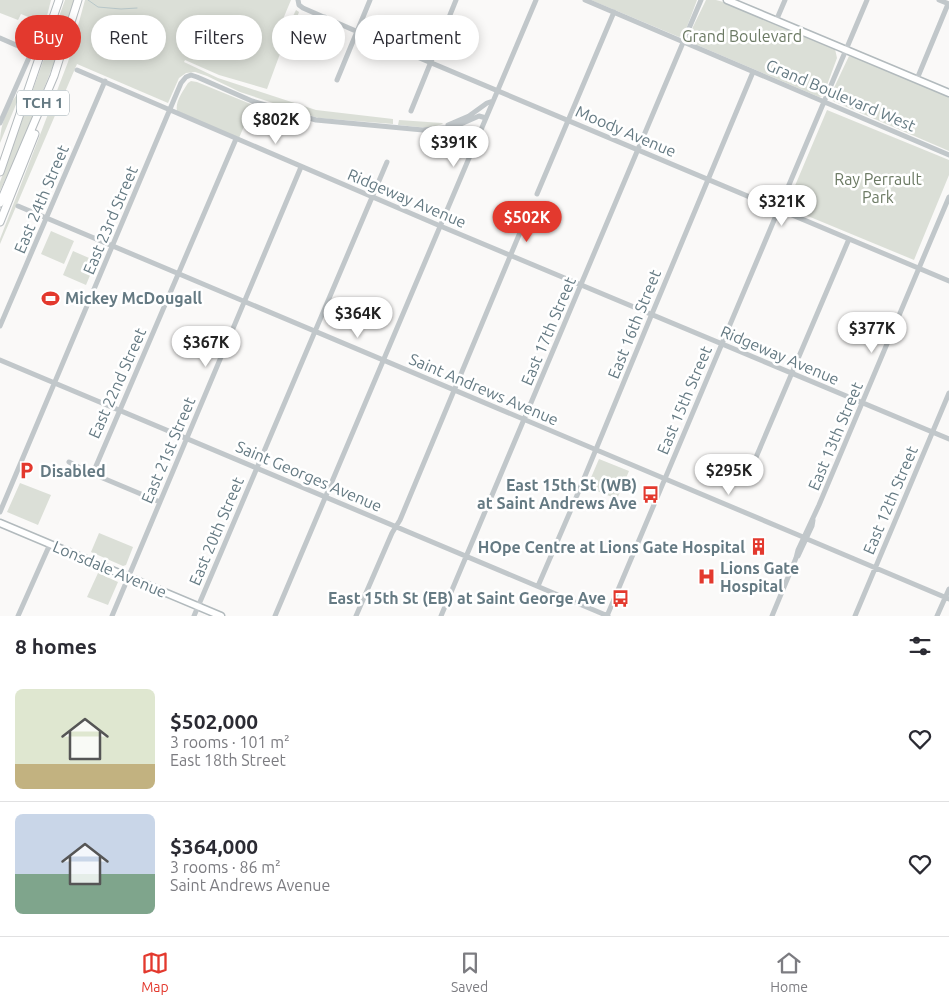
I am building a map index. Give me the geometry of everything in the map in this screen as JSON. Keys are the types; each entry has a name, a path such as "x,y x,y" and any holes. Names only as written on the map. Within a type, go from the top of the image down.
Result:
{"highway":[{"name":"TCH 1","path":"0,172 59,0"},
{"name":"TCH 1","path":"74,15 78,0"},
{"name":"TCH 1","path":"0,202 60,60"},
{"path":"0,222 48,100 60,60"},
{"path":"0,161 20,117"}],"main road":[{"path":"727,0 949,93"},
{"name":"Lonsdale Avenue","path":"0,523 221,616"}],"street":[{"name":"Moody Avenue","path":"298,0 299,5 303,8 321,15"},
{"path":"364,15 370,0"},
{"path":"411,111 456,0"},
{"path":"275,616 536,0"},
{"name":"Grand Boulevard West","path":"585,0 949,155"},
{"name":"East 17th Street","path":"441,616 701,0"},
{"path":"776,20 784,0"},
{"name":"East 15th Street","path":"607,616 868,0"},
{"path":"917,79 949,4 939,0"},
{"path":"537,194 614,12"},
{"path":"0,38 15,45"},
{"path":"337,80 355,39"},
{"path":"0,122 28,60"},
{"name":"Moody Avenue","path":"425,60 949,281"},
{"name":"Ridgeway Avenue","path":"77,70 440,226 949,439"},
{"name":"East 16th Street","path":"538,586 754,72"},
{"name":"East 23rd Street","path":"0,512 186,76 197,77 252,101 316,120 412,130 443,128"},
{"name":"East 24th Street","path":"0,326 105,81"},
{"path":"443,128 469,116 493,101"},
{"path":"443,128 454,127 479,116 486,118"},
{"name":"East 22nd Street","path":"93,473 236,138"},
{"name":"East 20th Street","path":"194,616 387,162"},
{"name":"East 21st Street","path":"112,616 301,167"},
{"name":"East 13th Street","path":"772,616 949,198"},
{"name":"Saint Andrews Avenue","path":"18,206 947,598"},
{"path":"356,616 400,520 524,223"},
{"path":"754,462 849,239"},
{"name":"Saint Georges Avenue","path":"0,360 607,616"},
{"name":"East 12th Street","path":"855,616 949,393"},
{"path":"68,462 160,502"},
{"path":"18,616 50,544"},
{"path":"937,616 947,598 949,588"}],"green space":[{"path":"0,0 51,0 47,15 21,14 15,15 15,19 0,13"},
{"path":"65,0 74,0 70,15 60,15"},
{"path":"85,0 291,0 285,15 272,15 272,60 278,60 267,89 219,75 185,60 184,62 218,78 316,110 393,119 393,124 318,118 240,92 195,72 186,73 179,78 168,103 77,64 0,244 0,239 69,60 81,60 81,15"},
{"name":"Grand Boulevard","path":"591,0 697,0 684,35 679,37"},
{"name":"Grand Boulevard","path":"706,0 716,0 731,4 835,49 837,58 823,96 819,97 690,42 690,33"},
{"path":"296,10 299,12 298,15 294,15"},
{"name":"Grand Boulevard","path":"849,56 875,64 949,95 949,151 833,101 831,98 832,92"},
{"path":"44,60 55,60 16,157 0,191 0,182"},
{"path":"191,81 253,105 239,138 177,111 180,97"},
{"path":"22,90 0,143 1,129 6,114"},
{"name":"Ray Perrault Park","path":"827,110 949,160 949,175 914,260 786,207"},
{"path":"399,120 443,124 428,128 398,125"},
{"path":"51,231 74,241 64,264 41,254"},
{"path":"73,251 96,261 86,285 63,275"},
{"path":"599,459 629,471 617,499 587,487"},
{"path":"20,483 51,495 38,525 7,512"},
{"path":"99,533 133,547 126,565 123,566 91,552"},
{"path":"98,573 118,582 108,605 87,597"}],"waterway":[{"path":"88,0 98,7 137,8"}],"place":[{"name":"Mickey McDougall","path":"51,298"},
{"name":"Disabled","path":"26,471"},
{"name":"East 15th St (WB) at Saint Andrews Ave","path":"651,494"},
{"name":"HOpe Centre at Lions Gate Hospital","path":"759,547"},
{"name":"Lions Gate Hospital","path":"706,577"},
{"name":"East 15th St (EB) at Saint George Ave","path":"620,598"}]}
